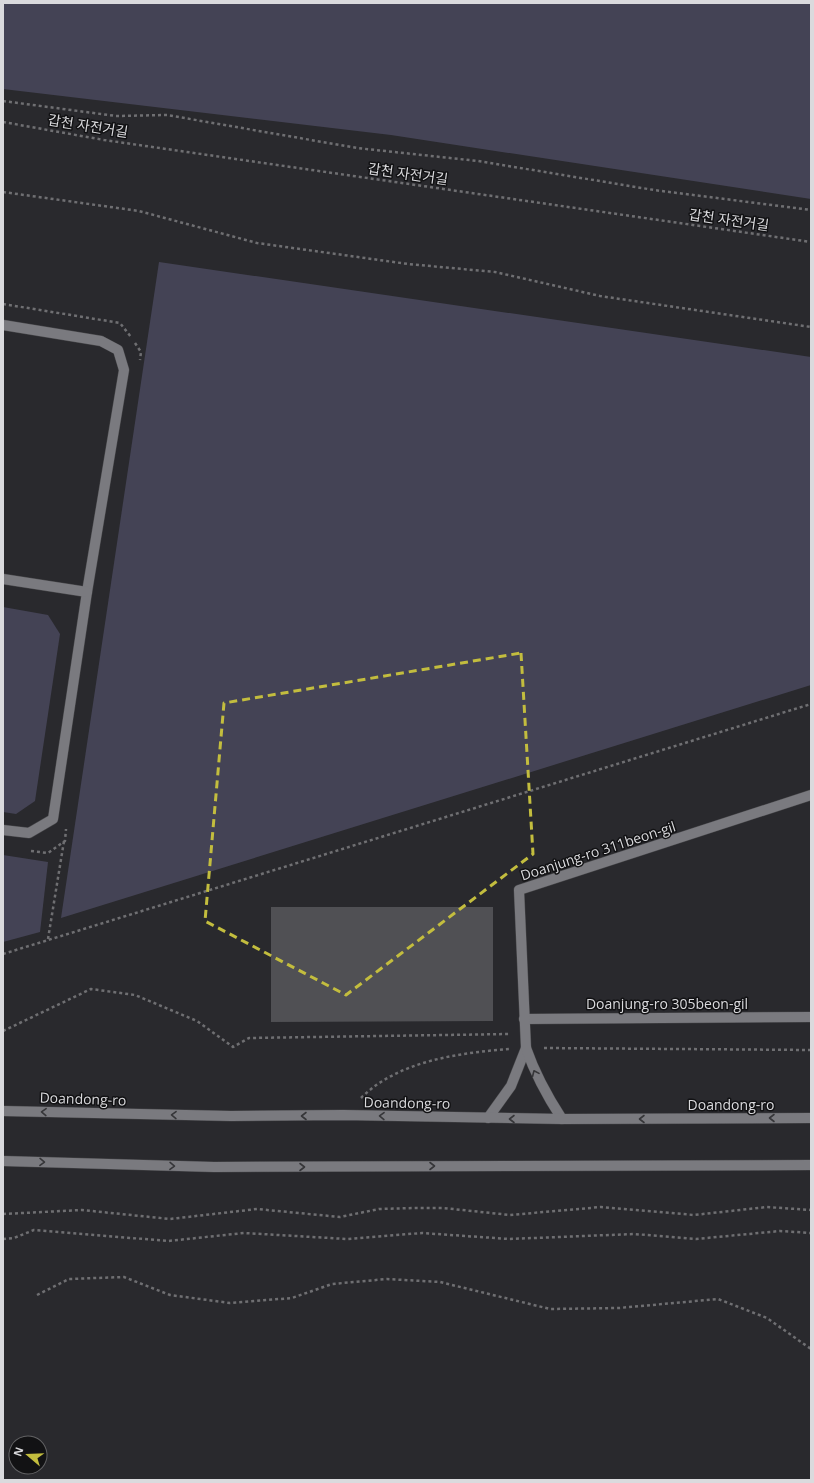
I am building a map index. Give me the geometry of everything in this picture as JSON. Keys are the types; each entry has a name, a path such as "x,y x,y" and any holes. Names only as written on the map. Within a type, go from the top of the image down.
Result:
{"main road":[{"path":"3,325 101,341 118,350 124,370 87,592 53,819 29,833 3,830"},
{"path":"3,579 87,592"},
{"name":"Doanjung-ro 311beon-gil","path":"526,1048 519,890 811,795"},
{"name":"Doanjung-ro 305beon-gil","path":"524,1018 811,1017"},
{"path":"488,1118 510,1086 526,1048"},
{"path":"526,1048 533,1070 562,1119"},
{"name":"Doandong-ro","path":"3,1111 231,1116 343,1115 562,1119 811,1118"},
{"path":"3,1161 214,1167 811,1166"}],"path":[{"path":"3,101 116,116 167,115 357,148 470,160 654,190 811,210"},
{"name":"갑천 자전거길","path":"3,122 104,140 811,242"},
{"path":"3,192 139,211 257,243 408,264 495,272 600,296 811,327"},
{"path":"3,954 811,704"},
{"path":"48,939 64,841"},
{"path":"3,1031 91,989 135,995 197,1021 233,1047 249,1038"},
{"path":"343,1115 372,1087 405,1070 435,1060 473,1052 526,1048 811,1050"},
{"path":"3,1214 82,1210 170,1219 257,1209 340,1217 379,1209 413,1208 443,1208 510,1215 601,1207 694,1215 767,1207 811,1210"},
{"path":"3,1239 14,1238 34,1230 168,1241 244,1233 347,1239 422,1233 509,1239 627,1233 696,1240 780,1231 811,1233"},
{"path":"37,1295 69,1279 124,1276 170,1294 230,1303 292,1298 332,1284 386,1279 440,1282 550,1309 619,1308 718,1299 767,1318 811,1349"}],"highlighted area":[{"path":"521,653 533,854 346,995 205,921 224,703"}],"shaded area":[{"path":"3,3 811,3 811,199 391,135 3,89"},
{"path":"159,262 811,357 811,685 61,918"},
{"path":"3,607 48,615 60,634 35,801 16,814 3,812"},
{"path":"3,855 48,862 40,932 3,942"}],"building":[{"path":"271,907 493,907 493,1021 271,1022"}]}
